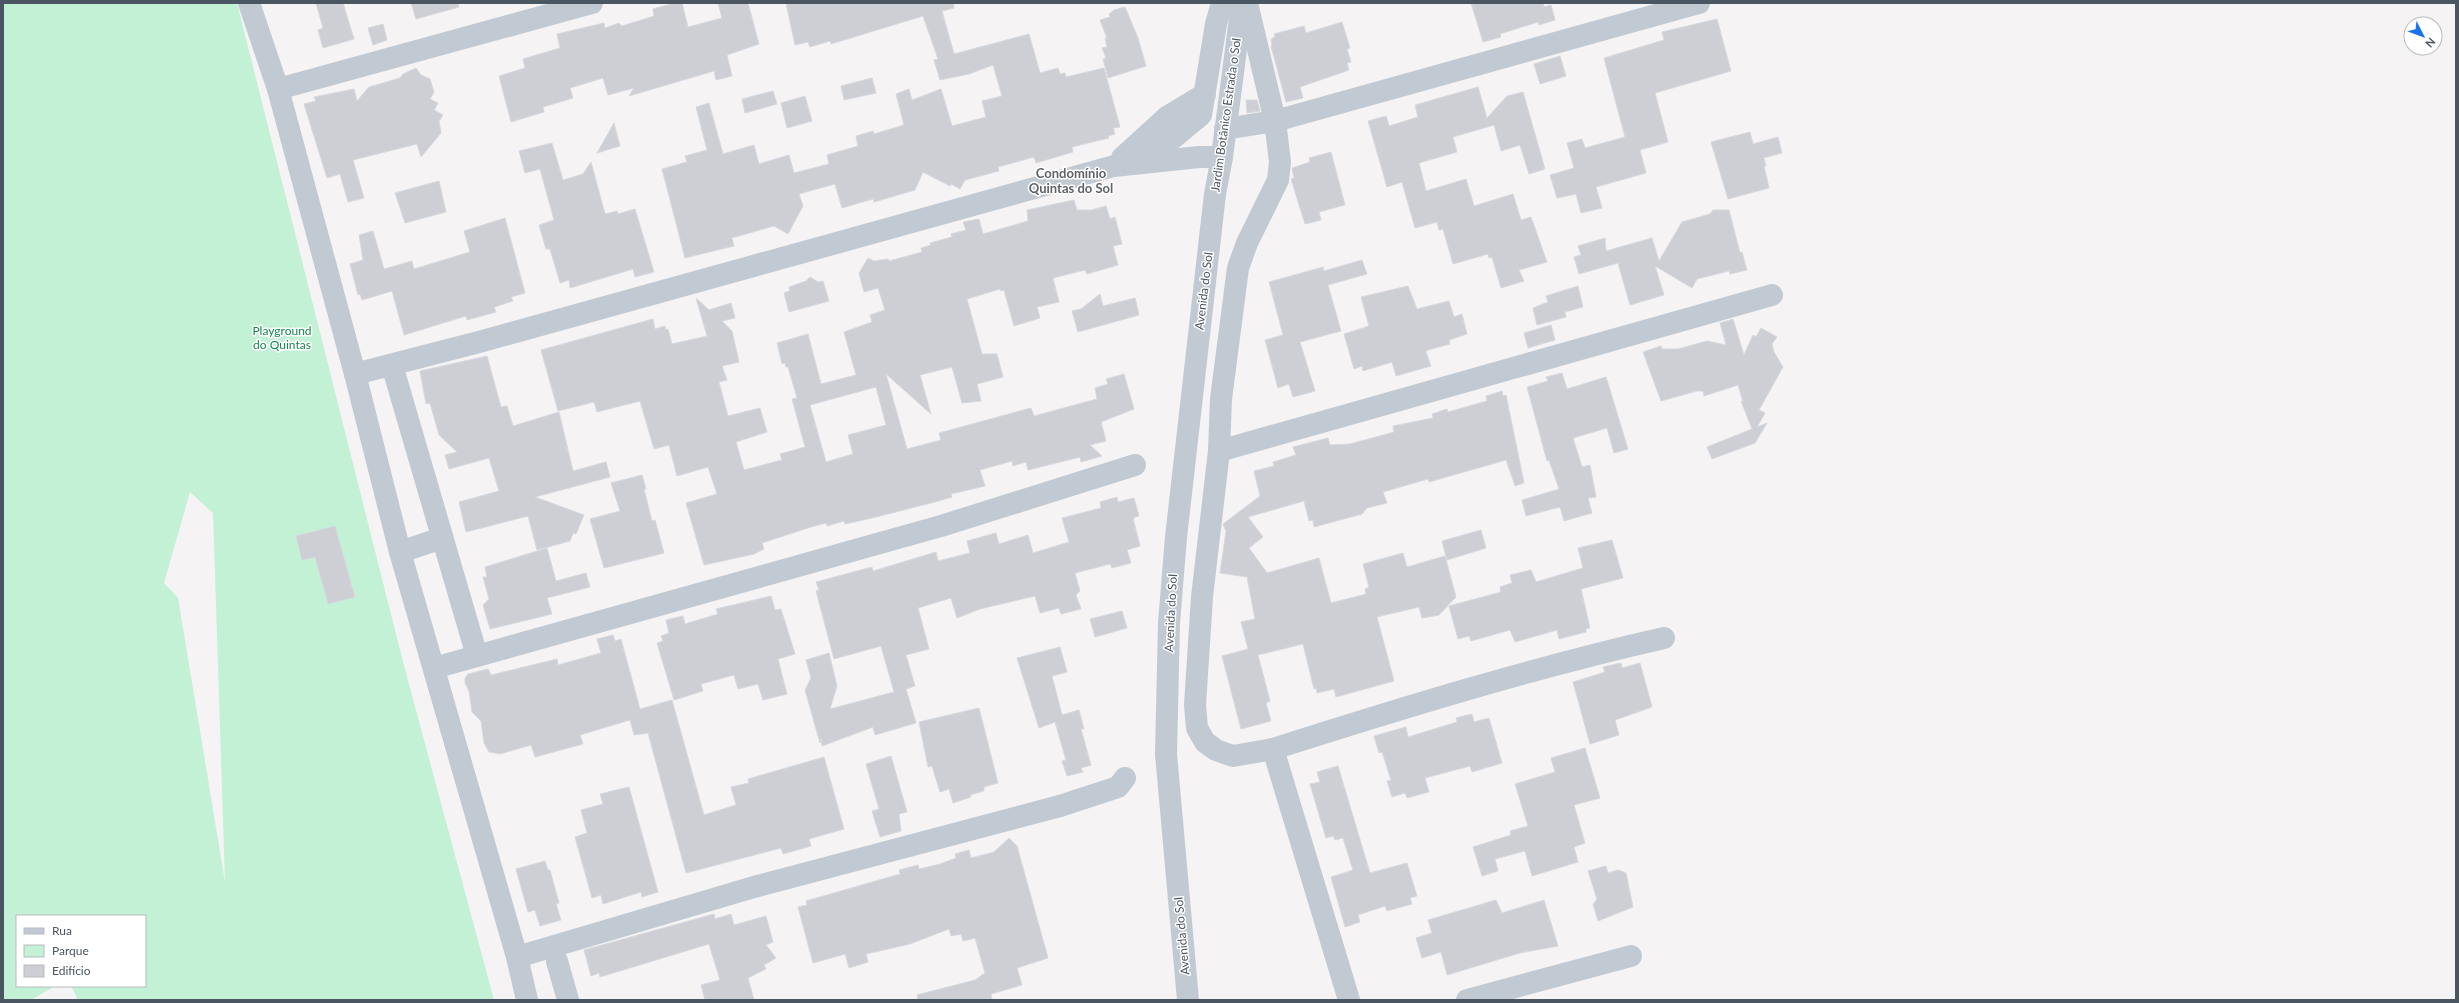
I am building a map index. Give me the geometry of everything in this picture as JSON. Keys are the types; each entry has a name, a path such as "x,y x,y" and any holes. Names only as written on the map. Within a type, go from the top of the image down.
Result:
{"street":[{"path":"249,3 278,89 355,374 400,552 517,957 527,1000"},
{"path":"278,89 592,3"},
{"path":"1199,157 1203,104 1216,24 1222,3"},
{"name":"Jardim Botânico Estrada o Sol","path":"1212,227 1242,3"},
{"path":"1247,3 1275,121 1280,162 1278,180 1246,243 1238,268 1221,399 1219,451 1202,597 1196,668 1197,728 1205,742 1216,750 1233,756 1273,749 1456,691 1580,657 1664,638"},
{"path":"1225,129 1275,121 1700,3"},
{"path":"1115,165 1167,117 1203,104"},
{"path":"355,374 1115,165 1199,157 1222,157"},
{"name":"Avenida do Sol","path":"1188,1000 1166,754 1169,639 1176,538 1212,227"},
{"path":"1219,451 1772,295"},
{"path":"392,365 477,656"},
{"path":"434,668 934,528 1135,465"},
{"path":"400,552 442,538"},
{"path":"1273,749 1349,1000"},
{"path":"517,957 754,887 1060,806 1118,787 1125,778"},
{"path":"1467,1000 1631,956"},
{"path":"557,961 568,1000"}],"green space":[{"name":"Playground do Quintas","path":"3,3 237,3 403,662 494,1000 78,1000 72,987 146,987 146,915 16,915 16,987 53,987 31,1000 3,1000","holes":["190,492 213,513 225,882 178,598 164,583"]}],"building":[{"path":"316,3 343,3 354,39 323,48 318,30 323,28"},
{"path":"411,3 458,3 459,7 416,19"},
{"path":"675,3 682,3 688,27 722,18 718,3 748,3 759,44 727,55 732,76 716,80 714,71 629,96 634,88 608,95 603,78 570,88 573,98 543,107 544,112 511,122 499,76 525,68 523,59 560,48 557,34 604,23 605,28 619,23 622,26 654,16 653,9"},
{"path":"786,3 953,3 954,8 942,11 954,54 1029,34 1040,73 1058,68 1060,74 1065,73 1066,77 1104,68 1120,127 1113,128 1115,134 1108,136 1109,138 1072,147 1073,152 1036,163 1034,157 998,167 999,171 965,180 960,189 951,184 950,186 923,172 915,190 874,202 873,199 842,208 835,184 799,194 803,206 788,234 774,226 732,238 734,246 685,258 662,169 687,162 685,156 707,150 696,107 709,103 723,154 754,145 759,164 789,155 794,173 829,164 827,155 858,146 856,136 873,131 874,134 904,125 896,94 909,89 912,100 941,89 952,126 986,117 982,101 1002,96 993,65 969,74 940,80 934,60 938,59 923,16 831,44 830,41 810,47 808,42 795,45"},
{"path":"1471,3 1543,3 1544,7 1551,5 1555,20 1539,25 1538,22 1500,34 1501,37 1483,42"},
{"path":"1125,7 1138,38 1146,66 1108,78 1103,59 1106,58 1102,48 1107,47 1105,38 1107,38 1100,20 1110,17 1109,14 1114,10"},
{"path":"1717,19 1731,71 1655,93 1668,142 1640,150 1646,173 1596,187 1602,208 1581,213 1576,194 1557,198 1550,175 1574,168 1567,143 1582,139 1585,148 1625,137 1604,58 1664,40 1662,32"},
{"path":"1342,22 1350,48 1347,49 1351,62 1347,63 1349,70 1300,87 1303,98 1286,102 1271,46 1271,39 1275,37 1274,34 1304,26 1306,33"},
{"path":"383,24 387,40 373,45 368,28"},
{"path":"1560,56 1566,76 1540,84 1534,64"},
{"path":"416,68 421,75 430,79 434,92 430,99 438,103 434,110 443,115 439,121 441,133 421,157 417,144 353,160 364,198 348,202 340,174 327,178 304,104 316,101 314,97 354,89 357,101 369,87 400,78 403,74"},
{"path":"872,78 876,93 844,100 841,86"},
{"path":"1478,87 1487,118 1507,96 1523,92 1545,169 1529,174 1520,145 1501,151 1494,125 1453,137 1457,152 1419,163 1426,191 1466,179 1474,206 1513,194 1521,220 1531,217 1547,262 1519,270 1524,281 1501,288 1492,257 1489,258 1488,254 1453,264 1443,229 1439,230 1437,222 1415,228 1402,182 1387,187 1368,121 1386,116 1389,126 1418,117 1415,105"},
{"path":"773,91 777,104 745,113 742,99"},
{"path":"805,96 812,121 787,128 781,103"},
{"path":"1246,100 1257,100 1260,111 1247,113"},
{"path":"614,123 620,146 597,153"},
{"path":"1750,132 1753,144 1778,137 1782,153 1764,158 1766,166 1764,166 1769,188 1728,199 1711,142"},
{"path":"552,143 563,180 583,174 591,162 605,214 617,211 618,214 635,209 654,272 635,277 633,269 570,288 569,280 560,283 550,249 546,249 539,225 554,220 540,169 525,173 519,151"},
{"path":"1331,152 1345,205 1319,212 1321,220 1305,224 1291,179 1294,178 1292,168 1310,162 1309,158"},
{"path":"439,181 446,212 405,223 395,193"},
{"path":"1074,200 1077,210 1091,210 1106,206 1110,219 1115,217 1122,244 1113,246 1118,265 1087,274 1085,270 1053,278 1059,302 1037,307 1040,318 1014,326 1004,290 1001,291 1000,289 967,299 982,354 997,354 1003,377 977,384 981,401 962,403 952,367 920,375 931,414 886,374 907,449 941,440 939,433 1031,408 1034,416 1097,399 1095,388 1108,384 1106,379 1124,374 1134,409 1101,422 1106,441 1090,445 1102,456 1081,462 1080,457 1028,470 1026,462 1013,466 1012,461 980,470 985,486 951,494 952,497 935,502 868,519 845,524 844,521 827,526 826,523 811,527 762,543 764,549 754,554 704,565 686,503 717,494 708,467 677,476 669,445 654,449 640,401 597,412 594,402 558,411 541,350 653,319 655,329 665,326 666,330 668,329 672,344 707,336 696,298 709,310 731,303 735,318 722,321 732,331 739,362 722,366 727,380 719,382 728,416 760,408 767,432 736,442 744,470 782,460 780,454 805,447 792,399 797,398 788,367 786,367 785,363 782,364 777,343 808,334 821,384 856,375 844,332 872,322 870,315 885,310 878,288 864,292 859,273 868,258 874,261 888,259 889,261 922,252 921,248 931,245 930,243 952,237 951,234 966,230 963,222 979,219 983,234 1028,221 1027,210","holes":["876,387 886,425 848,435 853,454 826,462 810,405"]},
{"path":"1713,210 1729,210 1740,253 1742,252 1747,270 1730,274 1729,271 1697,279 1692,288 1655,266 1664,295 1630,305 1618,263 1579,274 1574,257 1581,255 1578,246 1605,238 1606,251 1652,238 1659,261 1682,222 1710,214"},
{"path":"505,218 525,293 511,297 513,301 494,307 496,312 467,320 466,316 404,335 392,291 362,300 360,294 358,295 350,264 363,260 359,235 373,231 384,269 412,261 414,269 470,252 464,231"},
{"path":"1362,260 1367,274 1328,285 1341,331 1300,342 1315,391 1293,397 1289,384 1278,388 1265,340 1283,335 1269,282 1323,267 1324,271"},
{"path":"810,277 818,282 823,281 829,301 789,312 784,293 790,291 789,287 806,281"},
{"path":"1408,286 1417,309 1449,301 1454,317 1462,314 1467,334 1449,340 1450,344 1428,350 1426,352 1431,366 1396,376 1392,362 1363,371 1362,366 1354,369 1344,334 1369,326 1361,297"},
{"path":"1578,286 1583,307 1565,312 1566,317 1537,325 1533,308 1548,302 1546,296"},
{"path":"1100,294 1103,306 1135,298 1139,315 1078,332 1072,311 1081,309"},
{"path":"1733,319 1744,355 1753,335 1756,337 1761,328 1777,337 1772,344 1774,352 1783,367 1759,410 1765,413 1757,427 1767,423 1755,443 1712,459 1707,447 1752,429 1741,401 1743,402 1738,385 1704,396 1703,391 1697,391 1661,401 1643,352 1661,346 1662,349 1678,349 1707,341 1726,345 1720,323"},
{"path":"1551,325 1555,340 1528,348 1524,333"},
{"path":"487,356 501,407 507,406 513,426 559,412 573,471 606,462 610,477 535,497 584,515 576,534 573,533 570,541 537,550 528,516 466,532 459,502 499,491 489,458 449,469 445,455 457,452 439,435 430,403 426,404 420,371"},
{"path":"1562,373 1567,389 1606,377 1628,449 1614,453 1607,428 1573,438 1582,467 1590,465 1596,497 1588,498 1592,513 1564,521 1560,507 1526,516 1522,500 1559,489 1549,460 1547,461 1527,387 1548,381 1546,377"},
{"path":"1502,391 1503,396 1506,395 1524,483 1515,486 1506,460 1429,482 1428,479 1383,492 1387,503 1367,508 1362,514 1314,527 1313,520 1309,521 1304,501 1248,517 1263,537 1249,548 1267,573 1319,558 1331,603 1366,594 1365,589 1369,587 1363,564 1403,553 1407,567 1445,556 1456,597 1439,615 1422,618 1419,607 1377,617 1394,681 1336,697 1334,689 1317,693 1316,688 1314,689 1303,644 1258,655 1270,701 1266,703 1271,721 1241,729 1222,656 1248,649 1241,622 1255,619 1247,577 1220,573 1226,531 1223,524 1260,496 1254,471 1274,466 1273,462 1296,455 1293,447 1328,438 1330,445 1350,444 1394,432 1393,426 1433,418 1432,414 1447,409 1448,412 1487,401 1486,396"},
{"path":"642,475 652,521 655,520 664,553 604,568 590,519 620,511 611,483"},
{"path":"1117,497 1118,502 1134,498 1139,516 1133,518 1140,546 1127,550 1131,563 1112,568 1110,564 1075,573 1080,591 1076,595 1081,609 1061,614 1059,608 1040,613 1035,596 980,609 957,618 951,598 918,608 929,649 906,655 915,686 906,689 916,723 875,735 873,727 822,746 805,690 811,678 806,660 829,653 837,686 830,709 894,692 881,646 834,659 816,591 819,590 816,582 872,567 873,571 936,552 938,561 970,553 967,541 996,533 999,544 1028,535 1033,553 1069,542 1062,518 1101,508 1100,502"},
{"path":"335,526 355,597 328,604 315,557 302,560 296,536"},
{"path":"1481,530 1486,548 1447,560 1442,541"},
{"path":"1612,540 1623,578 1581,589 1590,628 1586,629 1586,632 1559,639 1557,630 1515,642 1510,630 1471,641 1469,636 1458,639 1449,606 1501,592 1500,587 1512,583 1510,575 1531,570 1536,582 1583,568 1578,548"},
{"path":"547,548 556,581 586,573 590,587 547,598 552,614 490,629 483,605 489,599 483,577 487,577 485,567"},
{"path":"771,596 775,610 781,609 795,654 778,659 787,694 763,700 758,684 738,689 734,675 701,684 703,691 674,700 657,643 663,641 661,636 669,633 666,620 683,616 685,624 718,614 716,609"},
{"path":"1122,611 1127,628 1095,637 1090,619"},
{"path":"613,635 615,641 621,639 640,709 672,700 704,815 736,805 731,787 749,783 748,779 824,757 844,829 809,839 811,846 783,854 781,848 686,873 648,733 634,735 630,720 580,735 583,744 535,757 531,745 500,754 489,752 484,743 481,721 472,712 469,691 465,683 465,678 468,674 488,669 491,675 557,659 558,665 601,653 597,639"},
{"path":"1060,647 1067,672 1052,676 1062,715 1079,710 1084,729 1081,729 1091,765 1081,768 1083,772 1067,776 1062,761 1066,760 1055,722 1039,728 1017,658"},
{"path":"1621,663 1622,668 1640,663 1652,707 1615,720 1619,735 1590,744 1573,682 1605,672 1603,667"},
{"path":"979,708 998,783 984,787 984,791 970,795 971,797 953,803 949,789 940,792 932,766 928,767 919,722"},
{"path":"1472,714 1474,722 1489,718 1502,763 1472,772 1470,766 1425,778 1429,792 1407,798 1405,793 1392,797 1387,781 1391,780 1382,752 1379,753 1374,736 1406,727 1408,737 1457,722 1456,718"},
{"path":"1585,748 1600,798 1574,805 1585,843 1574,847 1578,862 1532,876 1525,851 1495,859 1498,871 1482,876 1473,847 1511,835 1510,831 1528,826 1515,784 1555,772 1551,758"},
{"path":"891,756 907,812 899,814 901,831 880,837 872,811 879,809 866,764"},
{"path":"1338,766 1370,873 1407,863 1417,896 1410,898 1412,904 1387,911 1385,906 1358,915 1360,922 1345,927 1331,877 1353,870 1343,838 1335,840 1333,836 1326,838 1310,784 1320,782 1317,772"},
{"path":"629,787 658,892 642,897 641,892 603,904 601,895 592,898 575,837 587,833 581,810 603,804 600,794"},
{"path":"1009,838 1017,846 1048,958 1017,968 1022,985 991,994 992,1000 918,1000 917,995 975,980 985,973 975,938 963,941 961,934 951,936 949,929 910,944 866,954 868,962 849,968 845,954 813,963 798,907 807,905 806,901 900,874 899,870 918,865 919,869 940,864 956,858 955,854 969,850 971,858 994,852"},
{"path":"545,861 548,870 550,870 559,903 556,904 561,920 540,926 535,910 528,912 516,869"},
{"path":"1606,866 1608,873 1618,870 1626,873 1633,907 1598,921 1593,904 1597,899 1588,871"},
{"path":"1496,900 1502,913 1544,900 1558,946 1520,953 1447,975 1441,952 1422,958 1416,938 1432,933 1428,920"},
{"path":"714,914 715,919 731,914 734,925 766,916 773,942 766,945 776,958 764,965 766,969 748,978 754,1000 705,1000 701,985 720,980 709,944 600,977 599,973 591,976 584,950"}],"district":[{"name":"Condomínio Quintas do Sol","path":"1071,180"}]}
